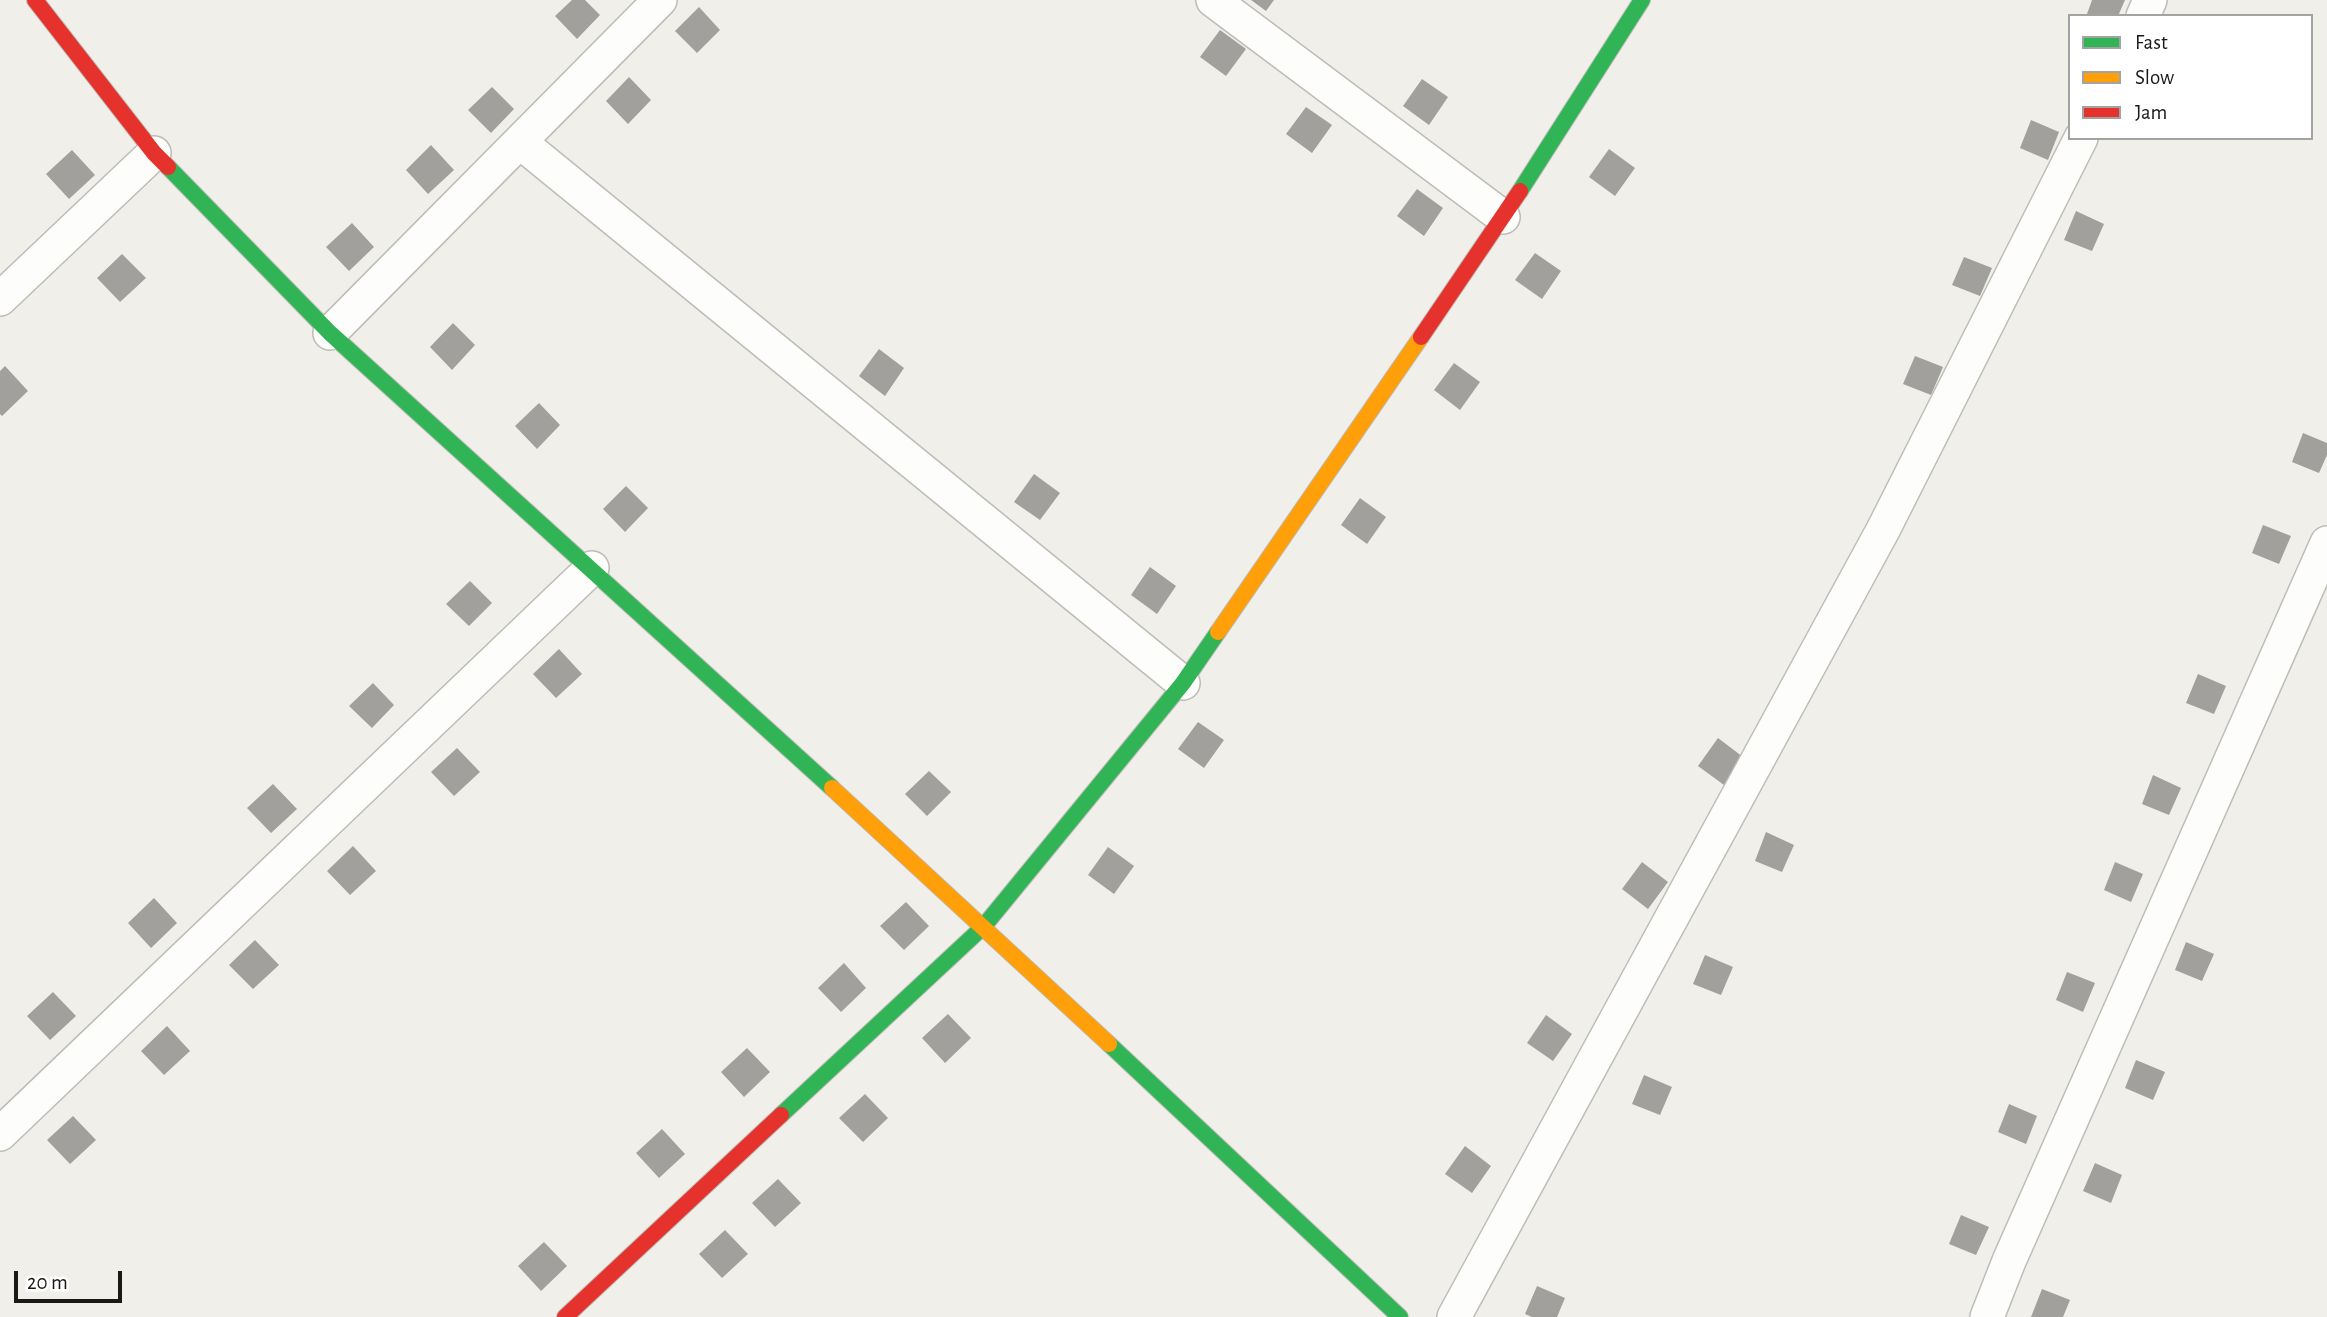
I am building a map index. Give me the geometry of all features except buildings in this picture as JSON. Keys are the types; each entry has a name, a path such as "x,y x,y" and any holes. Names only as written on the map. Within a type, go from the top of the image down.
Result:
{"street":[{"path":"35,0 153,153 330,333 984,926 1400,1317"},
{"path":"330,333 660,0"},
{"path":"1213,0 1503,218"},
{"path":"565,1317 984,926 1183,683 1503,218 1642,0"},
{"path":"1454,1317 1884,530 2080,140"},
{"path":"520,142 1183,683"},
{"path":"0,299 153,153"},
{"path":"1987,1317 2327,543"},
{"path":"0,1134 592,568"}],"traffic: fast":[{"path":"1520,191 1642,0"},
{"path":"168,167 330,333 832,788"},
{"path":"781,1115 984,926 1183,683 1218,632"},
{"path":"1109,1044 1400,1317"}],"traffic: slow":[{"path":"1218,632 1421,337"},
{"path":"832,788 1109,1044"}],"traffic: jam":[{"path":"35,0 154,153 168,167"},
{"path":"1421,337 1520,191"},
{"path":"565,1317 781,1115"}]}
